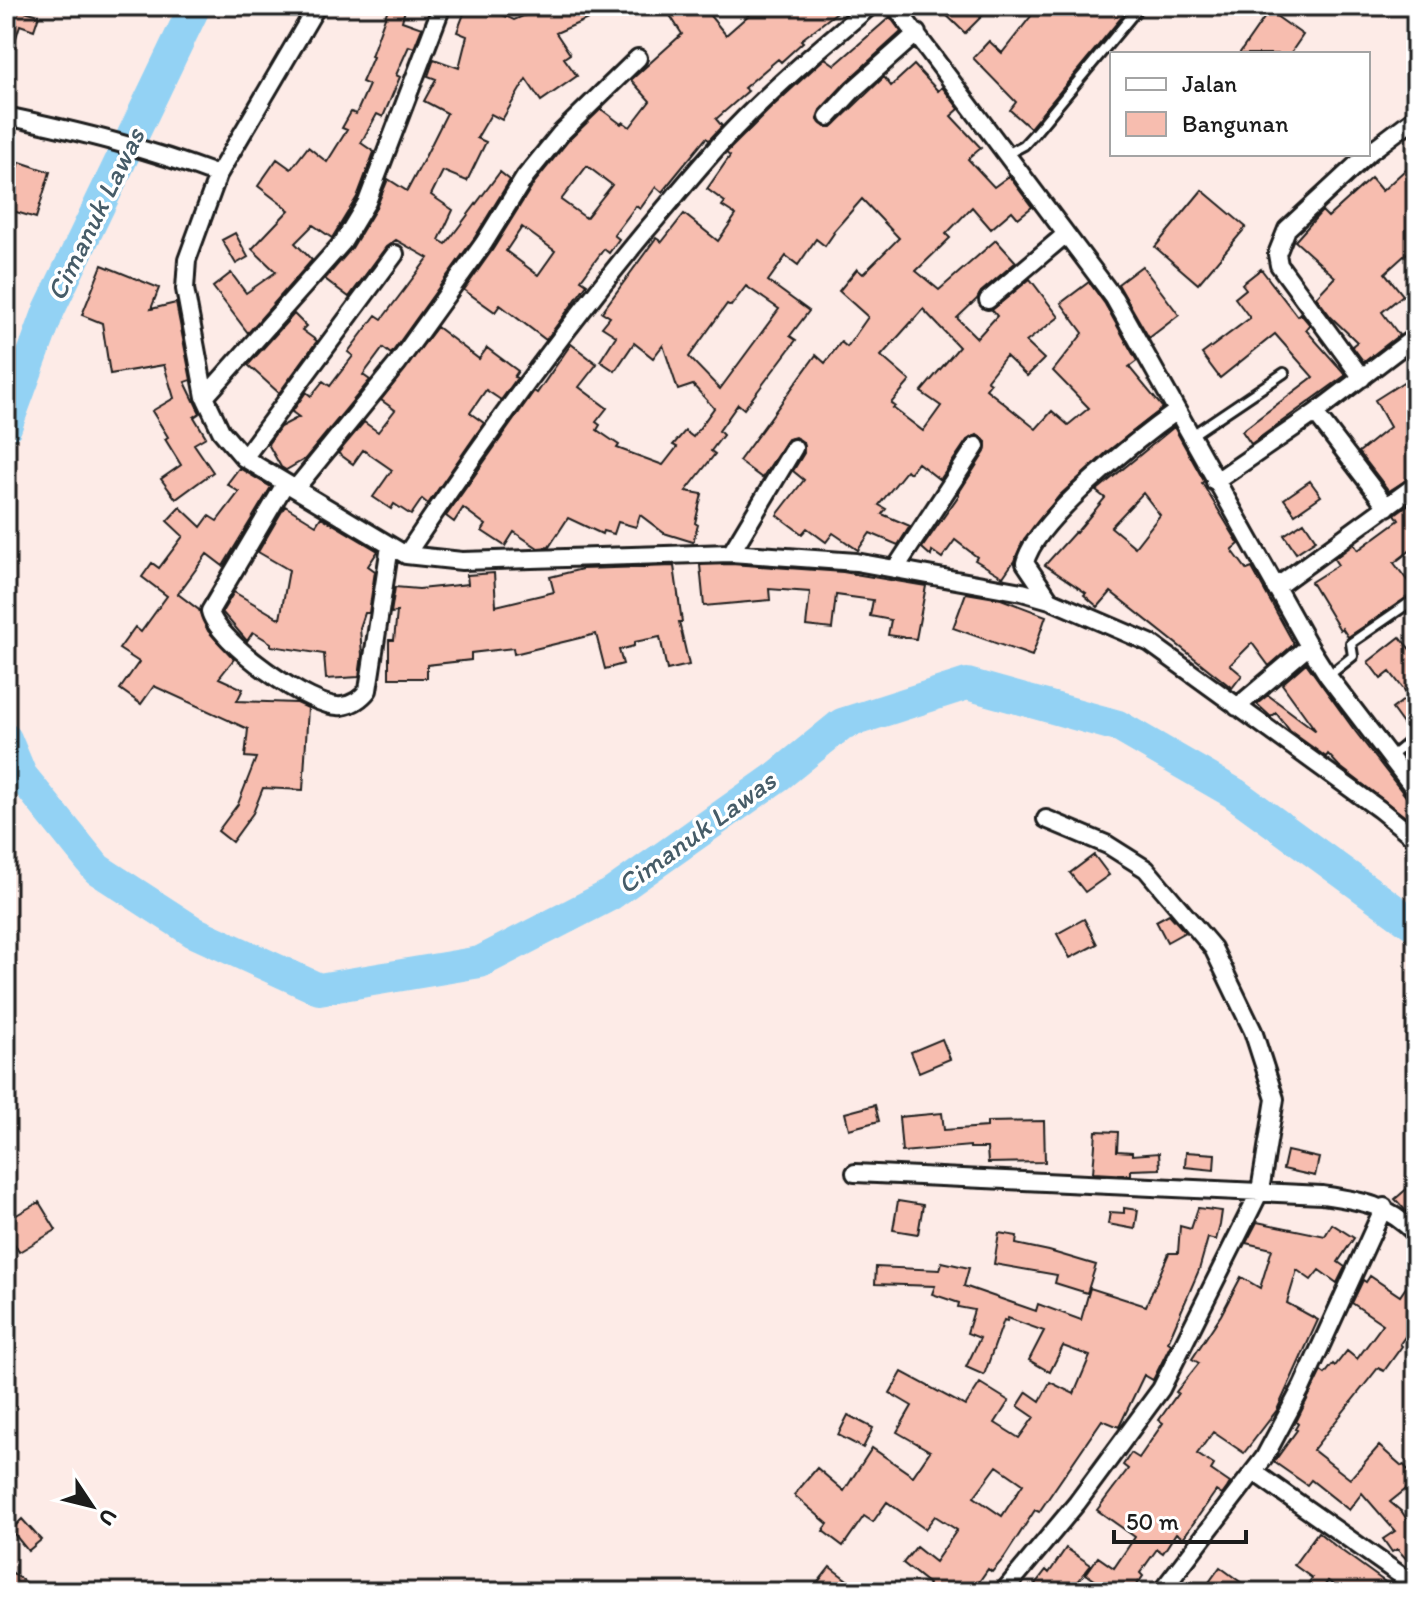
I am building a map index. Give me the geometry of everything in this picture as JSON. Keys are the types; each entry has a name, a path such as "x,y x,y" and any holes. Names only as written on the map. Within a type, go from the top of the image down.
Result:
{"street":[{"path":"317,6 218,175 187,260 185,289 205,397 221,431 244,458 406,555 462,561 731,553 856,562 1022,592 1050,600 1150,643 1416,839"},
{"path":"205,397 343,242 357,221 442,6"},
{"path":"406,555 480,444 549,351 686,183 774,90 870,6"},
{"path":"895,6 1114,298 1189,437 1309,646 1334,671 1389,758 1416,791"},
{"path":"828,117 854,89 917,33"},
{"path":"390,546 368,690 360,700 340,706 314,700 258,664 211,620 210,611 291,486 406,352 484,243 525,177 560,134 638,58"},
{"path":"6,116 101,136 158,152 218,175"},
{"path":"1370,152 1416,117"},
{"path":"1362,378 1279,265 1277,254 1287,229 1366,156"},
{"path":"988,300 1066,234"},
{"path":"244,458 395,254"},
{"path":"1215,482 1315,413 1416,336"},
{"path":"1050,600 1025,563 1040,536 1091,482 1177,411"},
{"path":"1315,413 1387,507"},
{"path":"895,569 976,446"},
{"path":"731,553 794,448"},
{"path":"1275,588 1416,485"},
{"path":"1237,707 1309,646"},
{"path":"1003,1592 1077,1503 1161,1389 1260,1191 1275,1099 1253,1031 1213,948 1146,869 1108,845 1046,819"},
{"path":"855,1173 1322,1195 1384,1207 1416,1234"},
{"path":"1161,1592 1254,1472 1302,1387 1384,1207"},
{"path":"1254,1472 1416,1586"}],"lane":[{"path":"1007,154 1024,145 1034,134 1140,6"},
{"path":"1189,437 1284,373"},
{"path":"1334,671 1350,659 1353,654 1351,643 1409,603"},
{"path":"1389,758 1416,736"}],"building":[{"path":"6,6 39,15 34,30 20,25 9,60 6,59"},
{"path":"389,6 406,6 402,21 422,28 414,48 409,46 396,75 400,77 383,117 377,114 361,143 374,152 357,197 332,238 313,225 295,243 312,260 248,333 213,287 231,273 246,293 276,272 252,249 289,210 258,186 277,159 291,169 308,147 327,162 347,130 342,128 351,112 356,114 369,85 362,82"},
{"path":"467,6 496,6 494,11 514,20 547,6 615,7 556,33 570,54 564,58 577,76 541,101 526,79 502,120 491,114 477,138 486,142 467,181 443,171 431,195 453,210 439,240 446,244 500,172 510,180 475,237 391,354 383,348 363,375 370,380 305,459 286,470 281,467 268,444 280,427 299,417 292,412 306,392 311,396 323,381 330,386 353,356 348,352 376,315 382,319 428,258 396,240 386,247 349,297 325,279 352,248 376,208 388,179 407,191 424,159 447,113 424,101 436,79 428,76 434,59 459,68 467,36 457,32"},
{"path":"664,6 702,6 726,35 759,6 845,6 801,40 803,42 781,62 778,59 744,88 748,91 716,119 722,126 709,140 706,138 662,192 656,187 640,209 636,206 614,235 619,239 609,253 604,249 581,280 587,284 546,340 500,305 495,312 464,290 534,183 568,141 601,109 630,127 650,101 631,80 682,34","holes":["587,166 612,185 586,218 561,200","522,227 555,251 538,275 506,251"]},
{"path":"937,6 992,6 965,33"},
{"path":"1039,6 1131,6 1030,128 1010,110 1016,102 973,58 989,41 1002,53"},
{"path":"1269,11 1303,35 1291,52 1240,52"},
{"path":"890,17 901,32 846,82 820,110 817,119 825,127 832,127 884,77 891,86 914,65 938,91 942,87 959,109 951,116 981,148 968,159 994,187 1009,176 1032,207 1018,218 1012,211 991,229 972,207 946,234 950,238 916,271 939,290 996,240 1016,262 957,318 977,338 997,316 992,310 1030,279 1059,317 1026,342 1044,359 1027,376 1006,356 987,380 991,383 986,389 1036,429 1052,411 1068,425 1089,408 1053,371 1083,333 1061,303 1089,282 1137,361 1129,367 1163,408 1108,451 1059,496 1024,539 1003,577 975,560 977,557 955,540 942,558 932,551 931,556 922,548 985,452 986,442 977,435 967,440 940,480 918,463 910,473 907,470 879,505 886,509 882,514 910,526 898,545 870,533 858,550 833,533 826,542 807,528 802,534 777,515 804,480 793,471 804,453 803,442 795,437 788,439 762,478 739,461 816,355 825,363 841,342 847,347 868,317 839,291 857,269 863,274 899,238 862,199 825,246 816,239 798,265 786,256 768,281 809,311 790,336 796,340 760,388 744,409 738,404 719,431 723,435 711,451 715,454 686,491 702,494 693,542 664,533 640,515 636,527 618,522 614,534 603,531 602,534 568,518 549,547 538,548 514,532 505,546 482,531 486,525 463,508 454,522 446,516 571,344 597,364 579,387 607,408 596,422 600,425 597,430 619,445 617,448 663,465 677,447 673,445 685,431 693,437 714,408 693,385 678,390 663,345 653,358 634,343 615,371 600,361 616,336 602,327 610,317 602,312 656,238 662,242 684,214 718,241 736,215 722,206 725,202 707,189 730,156 726,153 825,58 835,65","holes":["746,286 779,309 720,389 689,357 727,304 731,306","923,309 959,347 921,392 941,406 923,431 893,408 895,406 891,403 910,381 881,356"]},
{"path":"1416,160 1416,245 1385,273 1403,295 1382,312 1399,335 1364,362 1352,346 1357,342 1316,297 1335,277 1295,241 1322,211 1328,217 1371,178 1382,191"},
{"path":"20,162 50,172 36,218 6,209 6,193 10,194"},
{"path":"1202,190 1246,227 1198,284 1155,247"},
{"path":"235,233 248,257 236,264 222,240"},
{"path":"102,265 159,288 151,309 176,303 191,380 185,382 200,413 194,417 206,437 194,444 213,472 176,499 161,479 181,465 152,411 174,398 164,365 110,374 102,323 82,315"},
{"path":"1142,266 1179,315 1149,338 1118,284"},
{"path":"1261,269 1297,316 1300,313 1310,325 1306,330 1346,375 1251,444 1242,431 1313,377 1275,334 1220,378 1202,354 1250,318 1235,298 1246,289 1242,284"},
{"path":"294,314 306,326 302,330 317,341 279,393 248,365"},
{"path":"437,327 479,359 487,348 518,371 514,377 517,378 501,400 486,390 470,413 484,423 428,504 422,499 411,515 394,504 391,509 373,497 392,470 363,450 353,464 338,453 364,422 378,432 395,410 381,400"},
{"path":"1416,374 1416,434 1407,442 1416,454 1416,474 1389,491 1359,452 1390,427 1375,400"},
{"path":"1174,427 1204,481 1202,483 1239,544 1232,550 1247,570 1252,568 1294,644 1269,666 1252,643 1230,665 1242,675 1232,688 1111,592 1098,607 1084,595 1086,593 1045,565 1105,498 1096,491","holes":["1143,493 1160,515 1135,547 1111,527"]},
{"path":"239,468 271,487 223,566 207,554 178,594 199,610 208,631 234,659 219,678 243,689 237,701 297,703 308,708 303,790 263,788 253,813 232,842 218,831 238,804 256,758 245,757 248,729 154,686 141,704 120,689 139,662 119,649 135,627 141,632 167,596 142,577 152,563 159,568 183,536 167,521 180,507 201,527 209,516 217,521 239,492 227,484"},
{"path":"1310,481 1321,496 1295,514 1284,499"},
{"path":"1416,499 1416,546 1394,563 1416,592 1348,637 1342,628 1340,630 1311,582 1338,565 1334,559 1354,544 1358,550 1399,520 1395,514"},
{"path":"285,506 316,525 321,517 378,551 368,566 375,571 369,613 365,613 360,628 362,655 359,677 326,679 324,654 271,646 253,632 247,641 222,612 234,592 280,619 289,570 258,552"},
{"path":"1304,522 1316,540 1296,553 1284,535"},
{"path":"731,564 843,572 926,586 916,639 888,635 891,620 870,616 873,600 836,595 832,629 806,626 810,592 769,589 770,600 704,606 700,565"},
{"path":"674,566 682,622 679,622 689,665 667,670 660,637 634,642 634,646 619,650 623,664 605,669 596,634 514,654 513,648 471,653 471,660 427,665 427,678 389,678 389,640 394,640 397,612 391,613 395,587 419,589 468,584 467,575 494,573 496,606 554,592 550,577 582,569"},
{"path":"966,593 1001,599 1046,616 1032,656 953,628"},
{"path":"1400,637 1416,657 1416,713 1403,724 1392,709 1409,696 1390,672 1381,679 1368,662"},
{"path":"1306,663 1407,798 1416,802 1416,825 1339,766 1328,754 1326,757 1290,731 1276,713 1271,717 1257,704 1268,695 1316,731 1282,684"},
{"path":"1094,855 1109,875 1085,892 1070,873"},
{"path":"1169,914 1185,932 1167,942 1156,921"},
{"path":"1084,919 1097,944 1070,958 1057,934"},
{"path":"942,1039 950,1059 919,1072 911,1052"},
{"path":"875,1105 879,1121 849,1129 845,1113"},
{"path":"942,1113 944,1130 987,1127 987,1122 1044,1121 1045,1162 988,1163 987,1148 970,1146 902,1152 899,1117"},
{"path":"1096,1131 1118,1132 1117,1151 1132,1152 1132,1155 1159,1153 1160,1169 1131,1170 1131,1175 1093,1173"},
{"path":"1287,1151 1319,1158 1315,1176 1283,1169"},
{"path":"1186,1152 1215,1154 1214,1170 1185,1167"},
{"path":"1416,1181 1416,1204 1407,1212 1395,1199"},
{"path":"898,1201 923,1205 918,1234 893,1230"},
{"path":"39,1202 56,1230 19,1252 6,1230 6,1221"},
{"path":"1124,1208 1138,1210 1135,1229 1108,1224 1110,1212 1124,1213"},
{"path":"1198,1208 1222,1211 1216,1240 1208,1238 1199,1270 1168,1342 1171,1344 1153,1380 1144,1375 1119,1427 1102,1420 1039,1512 1035,1510 1004,1558 992,1572 988,1569 974,1589 970,1586 967,1592 923,1592 929,1584 903,1563 916,1547 935,1562 957,1530 935,1516 925,1529 887,1502 873,1522 864,1516 843,1546 823,1531 828,1524 794,1495 817,1468 844,1491 872,1448 913,1476 930,1451 897,1432 912,1406 890,1393 902,1372 965,1406 980,1383 1009,1401 995,1423 1019,1438 1034,1417 1018,1406 1027,1392 1040,1401 1050,1382 1074,1394 1090,1356 1063,1346 1050,1372 1029,1360 1044,1331 1008,1318 1004,1320 984,1375 966,1367 980,1338 967,1333 974,1310 958,1307 959,1303 932,1294 935,1286 875,1284 876,1267 940,1270 942,1262 969,1268 964,1286 1036,1311 1038,1304 1081,1320 1090,1288 1146,1306 1169,1253 1178,1253 1180,1226 1191,1229","holes":["997,1466 1023,1484 1002,1516 974,1497"]},
{"path":"1257,1222 1325,1236 1332,1224 1354,1238 1338,1262 1345,1267 1337,1283 1319,1270 1311,1280 1297,1270 1287,1303 1318,1320 1277,1410 1244,1453 1213,1432 1197,1454 1214,1465 1211,1470 1230,1483 1227,1488 1222,1495 1216,1491 1183,1538 1176,1533 1163,1553 1157,1549 1140,1573 1143,1576 1132,1592 1112,1592 1086,1574 1098,1557 1114,1568 1135,1537 1097,1510 1128,1469 1123,1465 1131,1453 1139,1458 1163,1423 1159,1420 1199,1363 1192,1359 1241,1277 1260,1288 1272,1249 1246,1243"},
{"path":"999,1233 1017,1236 1016,1244 1096,1265 1087,1293 1055,1283 1057,1275 994,1264"},
{"path":"1416,1273 1416,1321 1400,1344 1402,1346 1384,1371 1378,1368 1313,1450 1350,1479 1379,1446 1404,1465 1416,1481 1390,1502 1402,1512 1416,1533 1416,1569 1397,1549 1392,1552 1383,1539 1395,1531 1362,1493 1349,1510 1311,1480 1307,1485 1274,1462 1297,1430 1296,1422 1321,1371 1325,1374 1347,1351 1357,1359 1383,1324 1352,1303 1363,1280 1366,1282 1370,1276 1400,1296"},
{"path":"848,1415 873,1428 863,1448 838,1435"},
{"path":"22,1519 41,1540 28,1551 11,1530"},
{"path":"1318,1532 1399,1592 1343,1592 1328,1581 1320,1592 1302,1592 1312,1578 1294,1565"},
{"path":"1066,1548 1091,1565 1070,1592 1029,1592 1046,1570 1049,1573"},
{"path":"830,1567 863,1592 823,1592 815,1586"},
{"path":"1220,1567 1254,1592 1202,1592"},
{"path":"6,1568 21,1579 37,1592 6,1592"}],"waterway":[{"name":"Cimanuk Lawas","path":"6,427 49,310 195,6"},
{"name":"Cimanuk Lawas","path":"6,739 21,775 97,869 194,932 319,989 480,962 610,895 778,776 842,724 967,684 1118,726 1234,793 1416,926"}]}
